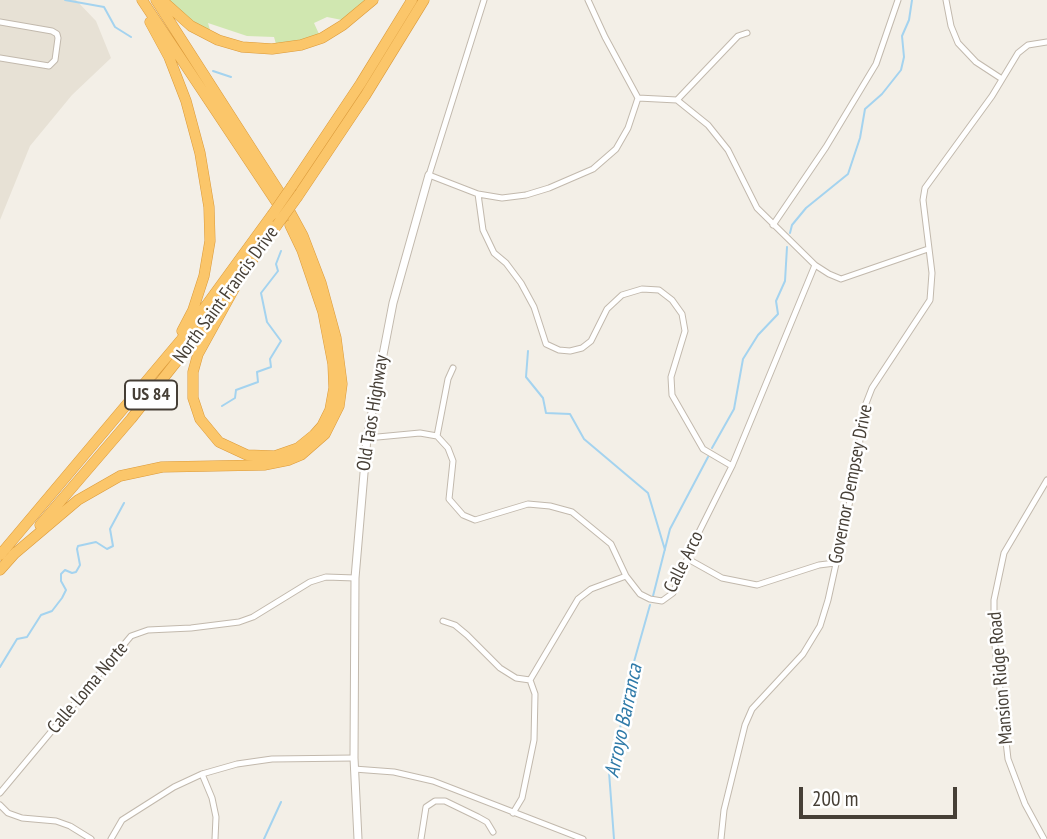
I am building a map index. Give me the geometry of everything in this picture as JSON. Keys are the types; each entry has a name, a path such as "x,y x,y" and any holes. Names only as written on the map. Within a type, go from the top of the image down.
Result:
{"highway":[{"path":"140,0 279,205 302,250 323,312 335,375 330,410 322,426 307,442 288,453 266,457 237,452 219,442 200,419 192,392 195,364 201,345 241,276"},
{"path":"140,0 183,92 197,139 209,207 210,241 204,276 193,310 164,360"},
{"path":"13,555 91,491 120,476 162,467 264,466 301,455 325,434 339,406 342,384 336,338 325,296 306,244 278,190 156,0"},
{"path":"162,0 179,18 211,37 242,47 272,50 301,45 322,37 373,0"},
{"name":"North Saint Francis Drive","path":"0,555 164,360 272,215 356,91 412,0"},
{"name":"North Saint Francis Drive","path":"0,570 131,419 241,276 298,197 424,0"}],"street":[{"name":"Old Taos Highway","path":"358,839 354,769 355,578 367,438 393,303 429,175 484,0"},
{"path":"429,175 478,194 502,198 526,195 593,169 616,149 628,128 638,98 588,0"},
{"path":"773,225 826,147 876,65 898,0"},
{"path":"946,0 951,26 958,43 972,59 1002,79"},
{"path":"0,22 54,32 58,38 55,60 49,66 0,58"},
{"path":"677,100 738,36 747,33"},
{"name":"Governor Dempsey Drive","path":"721,839 724,810 752,709 803,654 820,626 853,487 865,406 872,388 930,300 932,272 923,200 925,188 1023,48 1032,43 1047,42"},
{"path":"638,98 677,100 708,125 728,150 757,208 815,265 841,279 928,249"},
{"path":"478,194 483,230 494,253 522,283 534,307 546,344 559,350 582,348 591,341 607,309 622,295 642,289 659,290 672,300 682,314 685,331 671,377 672,395 703,449 732,466"},
{"name":"Calle Arco","path":"437,436 448,449 453,461 449,499 463,516 475,520 528,505 550,506 572,512 611,544 626,576 640,594 650,600 662,601 673,593 696,538 732,466 815,265"},
{"path":"367,438 420,433 437,436 448,379 453,368"},
{"name":"Mansion Ridge Road","path":"1044,839 1025,804 1008,759 995,637 994,600 1004,553 1047,480"},
{"path":"688,559 722,578 757,585 820,565 835,563"},
{"path":"530,680 579,599 591,589 626,576"},
{"name":"Calle Loma Norte","path":"0,793 131,636 148,630 239,622 253,617 310,582 326,577 355,578"},
{"path":"443,621 455,625 500,668 516,677 530,680"},
{"path":"513,813 522,797 534,740 535,694 530,680"},
{"path":"111,839 122,820 174,787 202,774 237,764 272,759 354,758"},
{"path":"354,769 394,772 433,780 583,839"},
{"path":"202,774 216,817 215,839"},
{"path":"421,839 426,807 435,801 445,801 478,817 487,822 493,832"},
{"path":"0,805 8,813 22,818 56,821 91,839"}],"shaded area":[{"path":"0,0 76,0 96,21 111,58 72,95 30,146 0,220"}],"green space":[{"path":"166,0 368,0 342,20 327,17 314,23 319,34 305,40 276,44 274,37 247,36 208,23 210,30 197,26"}],"waterway":[{"path":"65,0 104,7 115,27 131,37"},
{"name":"Arroyo Barranca","path":"790,233 792,225 806,208 848,174 860,138 865,109 882,94 901,70 904,57 902,36 909,20 912,0"},
{"path":"213,71 231,77"},
{"name":"Arroyo Barranca","path":"712,448 734,409 743,359 758,335 778,314 776,301 785,281 787,247"},
{"path":"222,406 235,398 236,390 258,382 257,372 271,367 270,359 281,341 267,322 261,293 278,271 276,264 281,251"},
{"path":"528,351 526,377 543,398 546,413 570,414 584,439 648,493 665,550"},
{"name":"Arroyo Barranca","path":"653,596 670,529 708,457"},
{"path":"0,667 17,639 27,637 41,615 52,611 62,598 66,590 61,574 65,570 76,572 80,565 78,546 96,542 107,549 113,546 110,529 124,503"},
{"name":"Arroyo Barranca","path":"614,839 609,772 628,683 650,605"},
{"path":"264,839 281,802"}]}
